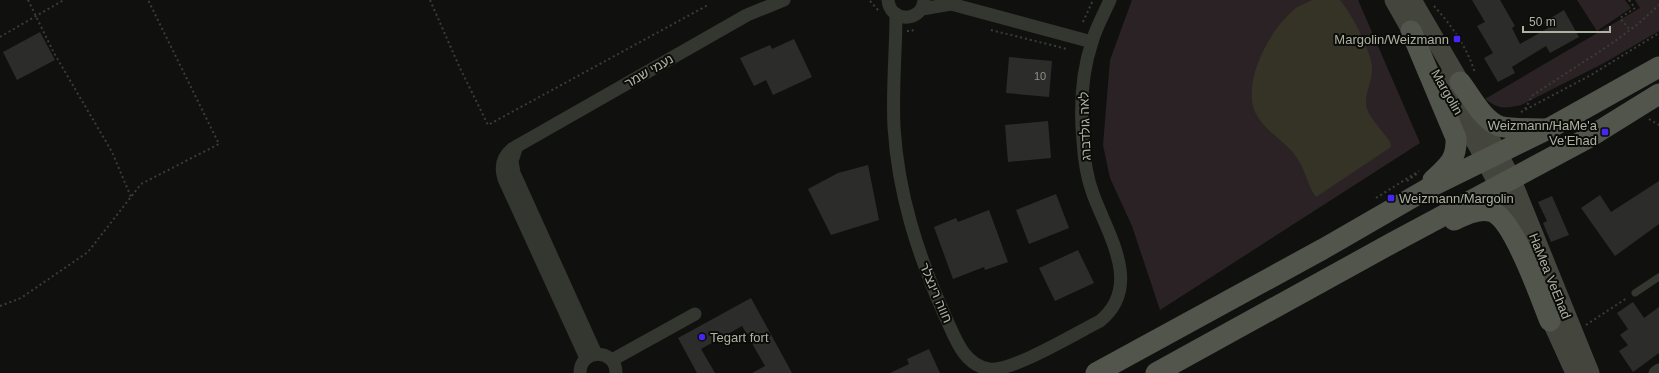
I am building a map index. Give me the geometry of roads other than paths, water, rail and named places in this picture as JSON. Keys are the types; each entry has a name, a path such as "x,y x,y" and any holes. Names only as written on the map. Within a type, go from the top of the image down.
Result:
{"main road":[{"path":"1387,212 1447,167 1457,150 1456,138 1411,31"},
{"path":"1096,373 1387,212 1489,151 1548,129 1659,66"},
{"path":"1468,79 1479,108 1493,123 1500,126 1548,129"},
{"path":"1156,373 1588,138 1659,94"},
{"path":"1205,346 1465,215 1475,212 1492,211 1505,222 1515,238 1550,320"}],"street":[{"name":"נעמי שמר","path":"591,356 514,173 512,161 517,146 747,15 784,0"},
{"path":"888,0 891,9 896,14 909,18 914,16 923,5 948,2 1092,42"},
{"name":"לאה גולדברג","path":"1110,0 1092,42 1082,96 1083,140 1086,168 1092,193 1114,243 1119,261 1122,275 1118,298"},
{"name":"Margolin","path":"1394,0 1411,31 1489,151 1505,182"},
{"name":"Margolin","path":"1412,0 1468,79 1489,151"},
{"name":"חווה רינצלר","path":"896,14 894,126 899,173 908,216 931,284 955,338 968,359 982,367 990,369 1005,368 1013,365 1100,321 1109,314 1118,298"},
{"name":"חווה רינצלר","path":"896,50 909,18"},
{"name":"HaMea VeEhad","path":"1505,182 1550,320 1575,373"},
{"name":"HaMea VeEhad","path":"1505,182 1590,373"},
{"path":"612,360 695,314"},
{"path":"580,373 582,362 591,356 602,354 612,360 616,373"},
{"path":"1655,373 1659,370"}],"lane":[{"path":"1635,293 1659,277"}],"place":[{"name":"Margolin/Weizmann","path":"1457,39"},
{"name":"Weizmann/HaMe'a Ve'Ehad","path":"1605,132"},
{"name":"Weizmann/Margolin","path":"1391,198"},
{"name":"Tegart fort","path":"702,337"}]}
